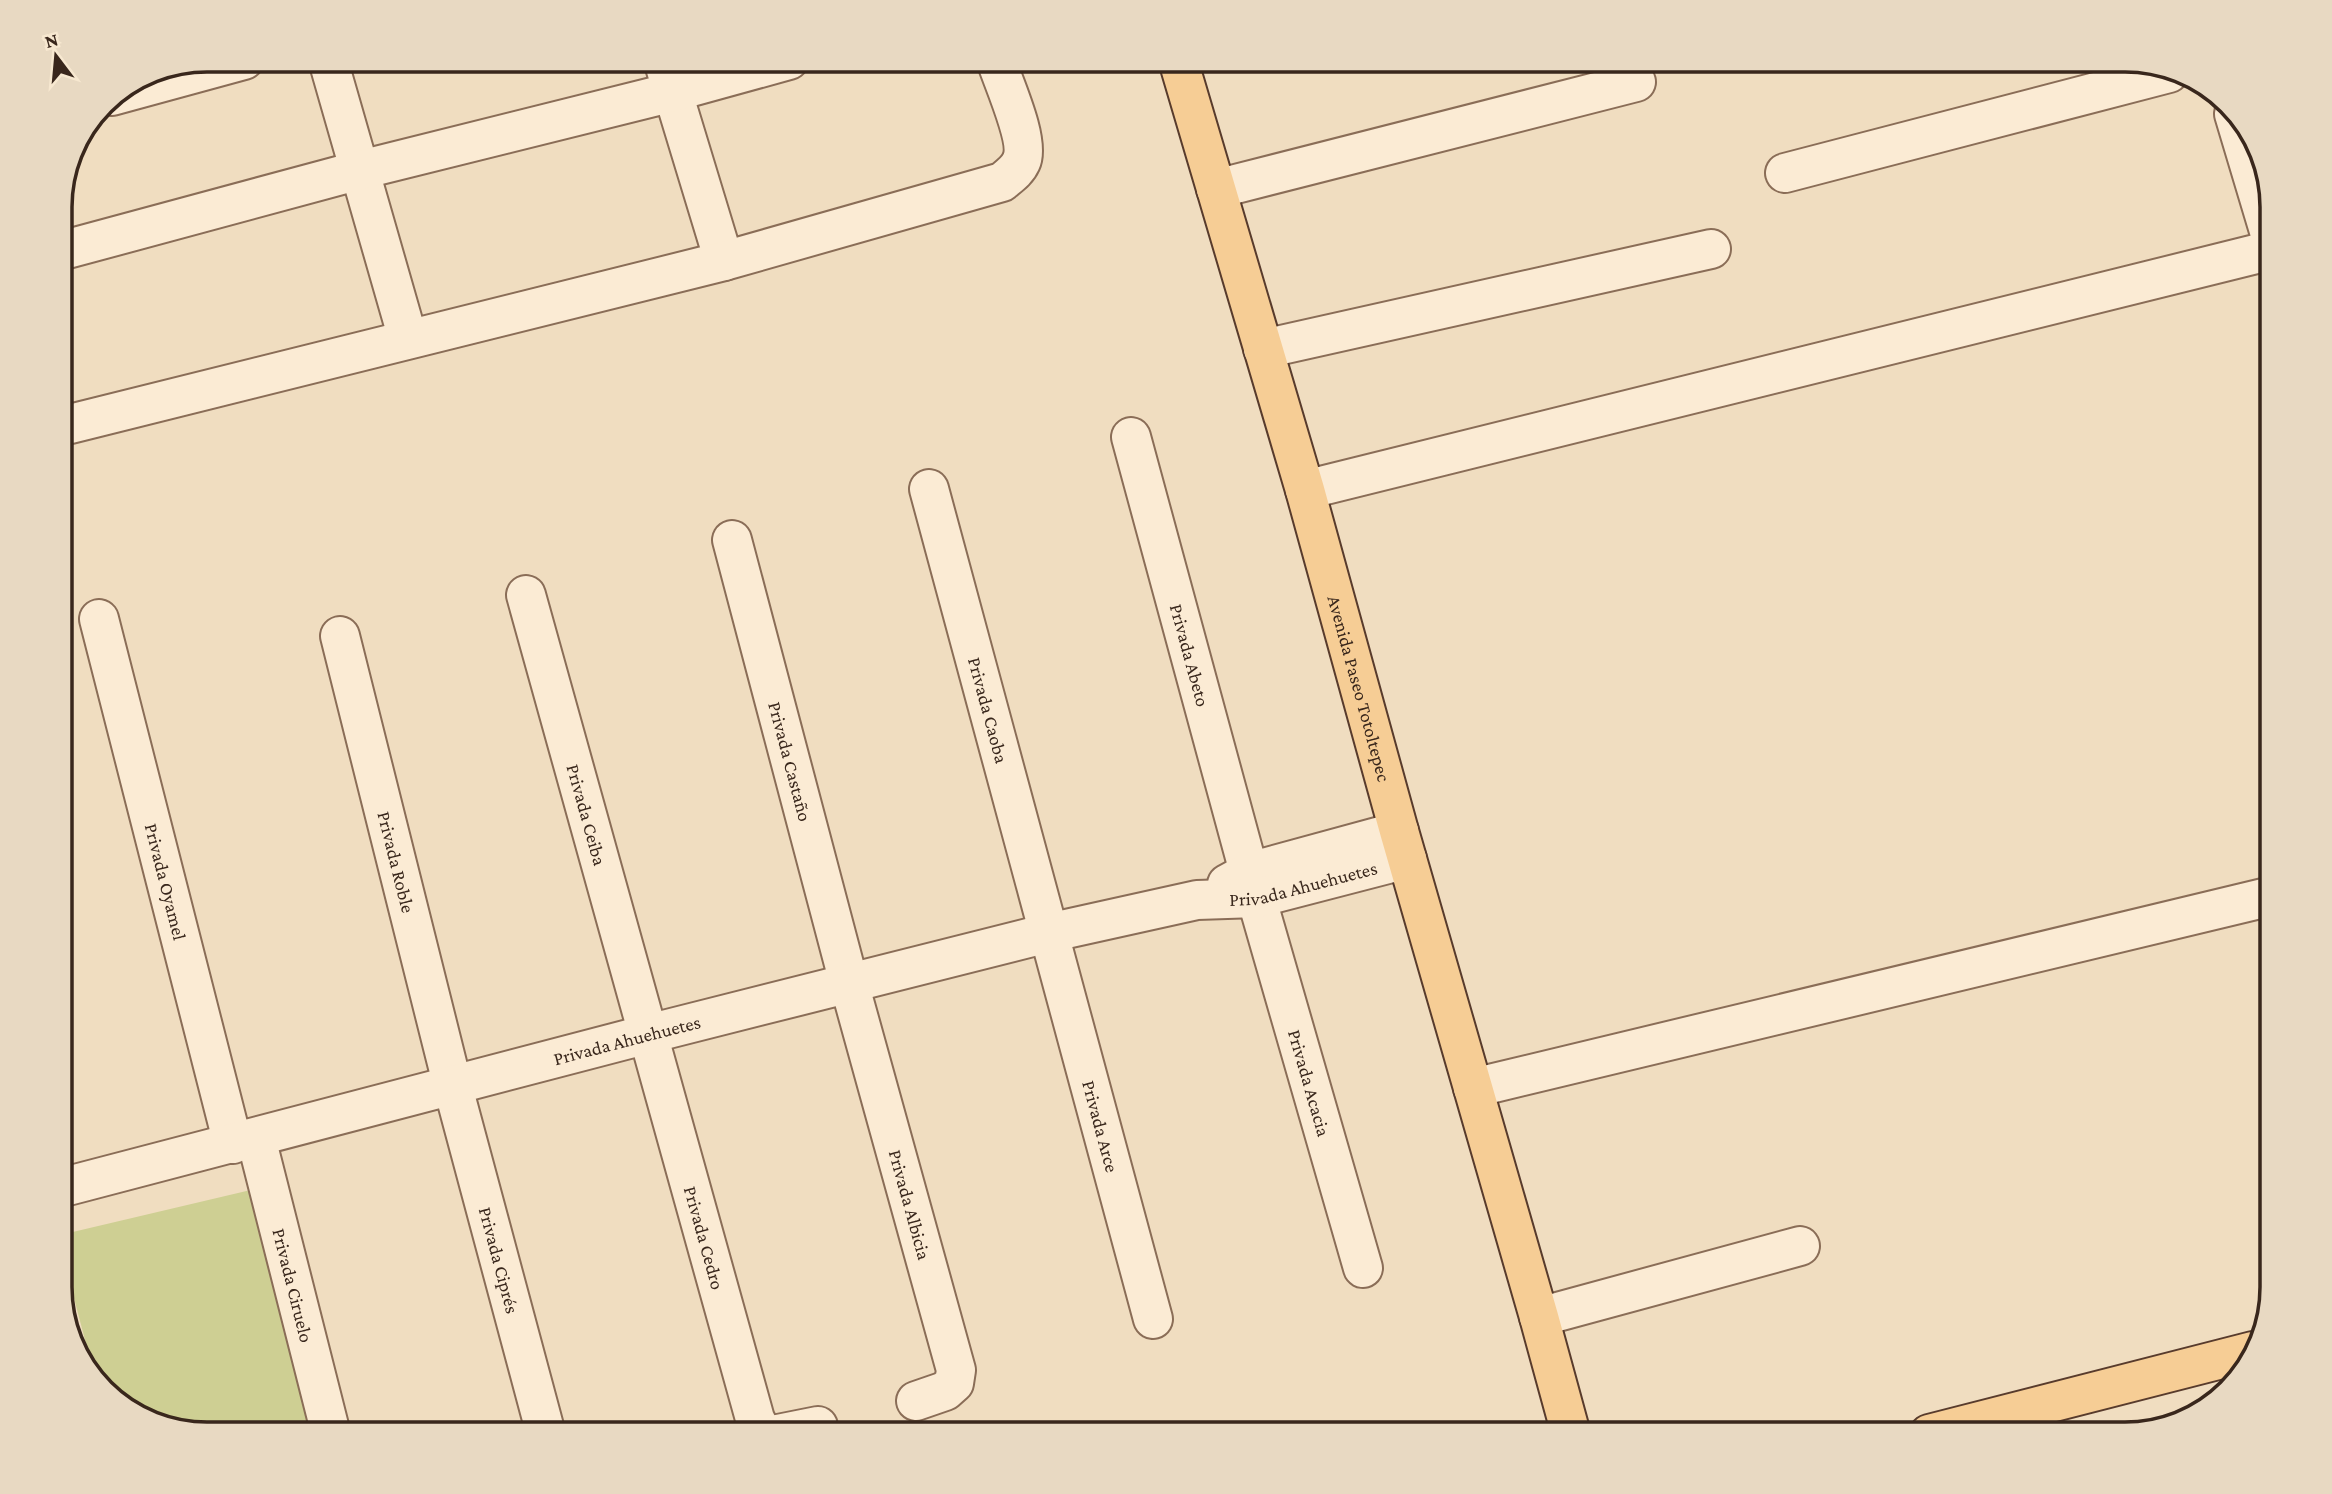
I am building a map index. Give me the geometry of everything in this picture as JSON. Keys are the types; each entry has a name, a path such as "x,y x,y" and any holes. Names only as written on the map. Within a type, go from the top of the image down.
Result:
{"main road":[{"name":"Avenida Paseo Totoltepec","path":"1182,72 1305,489 1567,1422"},
{"path":"1976,1422 2242,1354"}],"street":[{"path":"144,87 199,72"},
{"path":"331,72 408,339"},
{"path":"72,248 360,170 668,76 698,72"},
{"path":"72,424 724,261 1002,182 1014,173 1023,160 1024,142 1000,72"},
{"path":"668,76 724,261"},
{"path":"1785,173 2158,76"},
{"path":"1216,189 1636,82"},
{"path":"2243,141 2259,195"},
{"path":"1264,349 1711,249"},
{"path":"1305,489 2260,253"},
{"name":"Privada Abeto","path":"1131,437 1253,885"},
{"name":"Privada Caoba","path":"929,489 1048,933"},
{"name":"Privada Castaño","path":"732,540 849,983"},
{"name":"Privada Ceiba","path":"526,595 649,1034"},
{"name":"Privada Oyamel","path":"99,619 244,1141"},
{"name":"Privada Roble","path":"340,636 453,1087"},
{"name":"Privada Ahuehuetes","path":"72,1185 649,1034 1048,933 1197,900 1403,845"},
{"name":"Privada Acacia","path":"1253,885 1363,1268"},
{"path":"1472,1088 2260,899"},
{"name":"Privada Arce","path":"1048,933 1153,1319"},
{"name":"Privada Albicia","path":"849,983 956,1370 954,1383 945,1391 916,1401"},
{"name":"Privada Cedro","path":"649,1034 756,1422"},
{"name":"Privada Ciprés","path":"453,1087 543,1422"},
{"name":"Privada Ciruelo","path":"244,1141 327,1422"},
{"path":"1539,1317 1800,1246"}],"green space":[{"path":"259,1188 314,1422 189,1421 155,1412 118,1389 105,1376 88,1351 72,1291 72,1232"}]}
